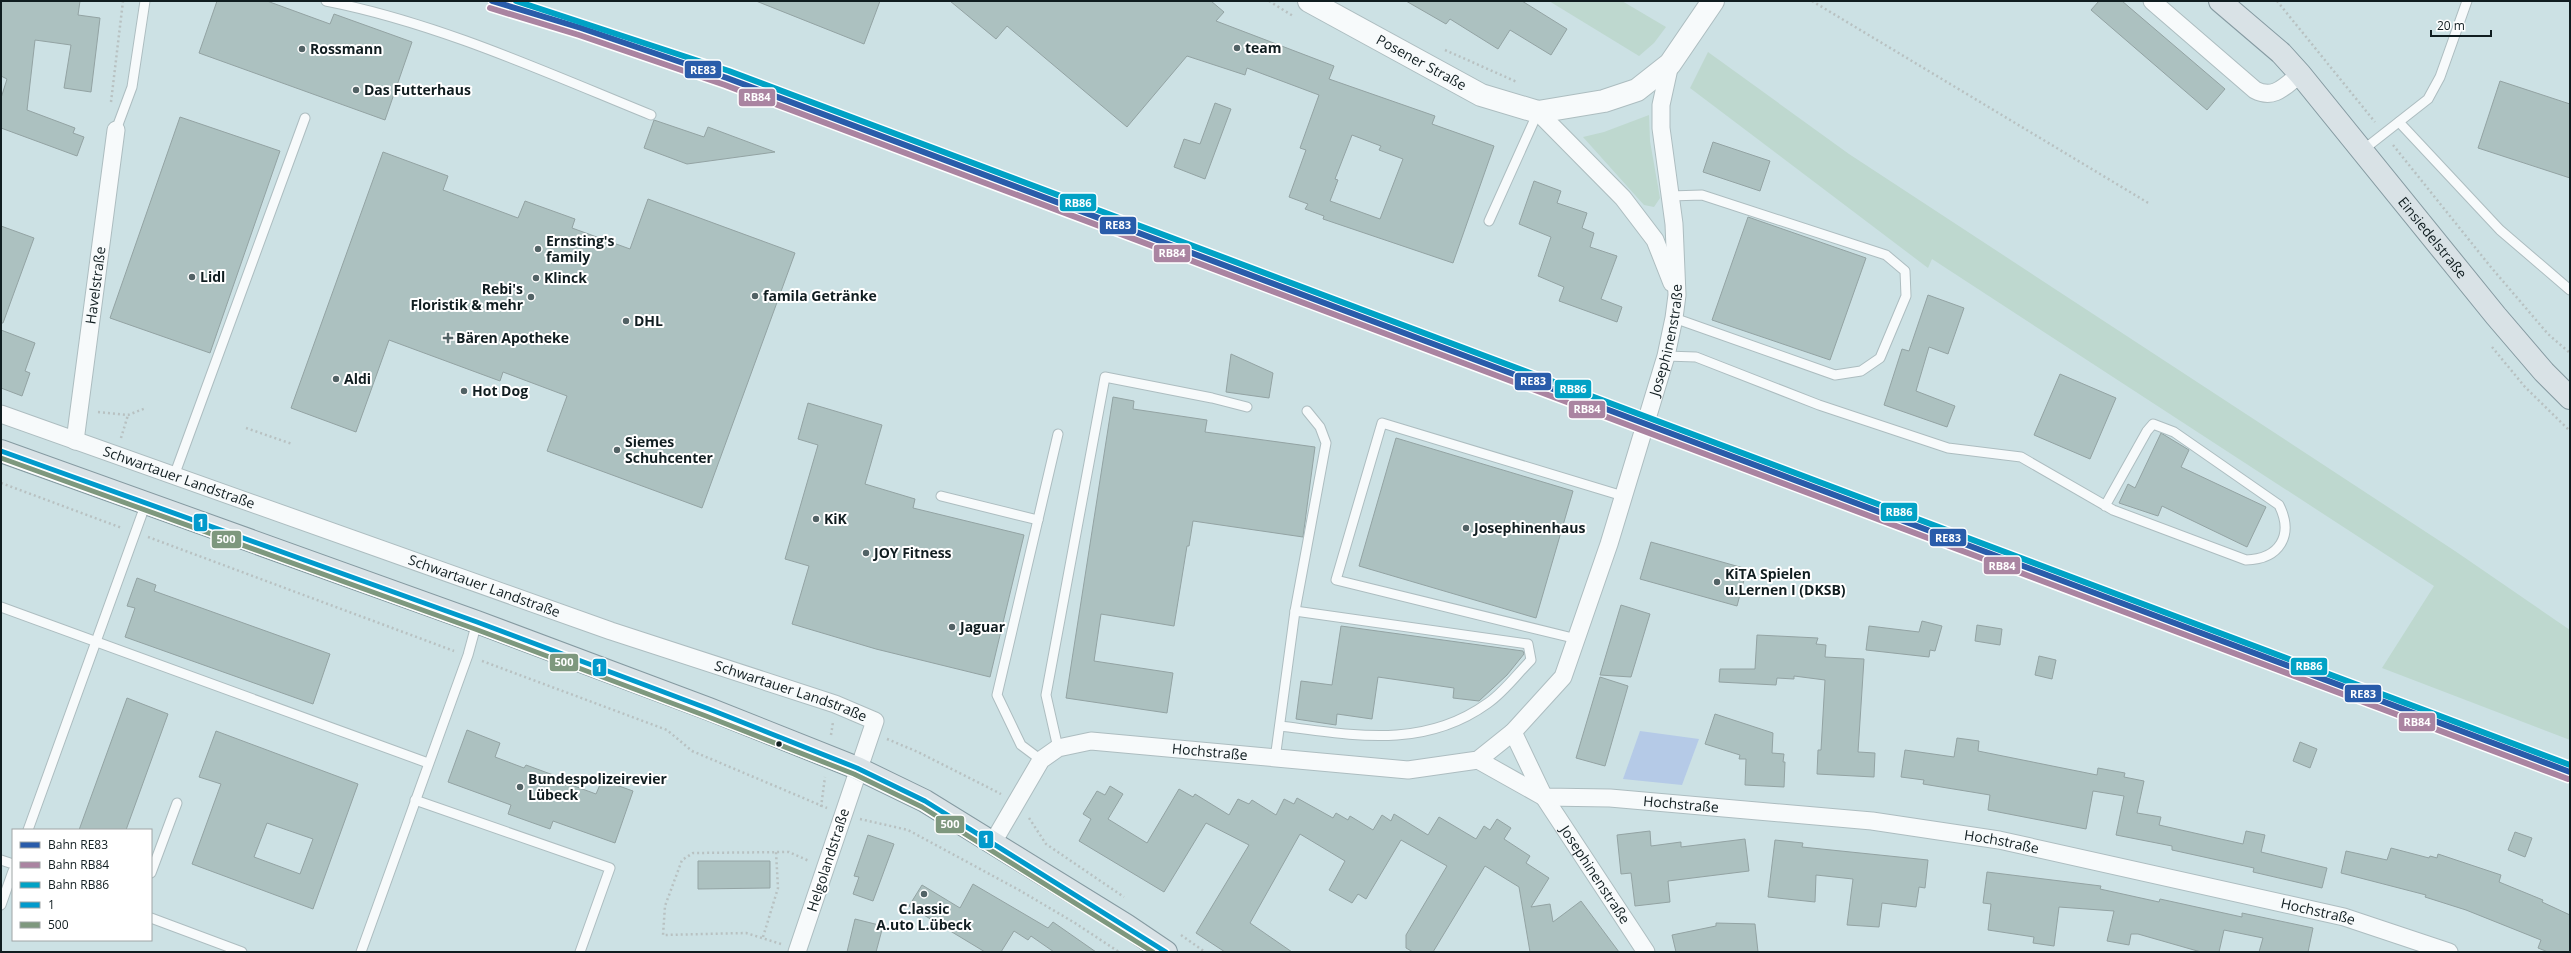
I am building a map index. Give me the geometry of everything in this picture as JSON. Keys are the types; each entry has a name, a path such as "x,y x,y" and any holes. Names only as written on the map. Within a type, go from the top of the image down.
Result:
{"main road":[{"name":"Einsiedelstraße","path":"2220,1 2281,54 2300,74 2496,316 2544,372 2570,398"},
{"name":"Einsiedelstraße","path":"2240,1 2259,22 2281,54"},
{"path":"1,451 477,622 709,709 857,768 926,801 992,844 1126,924 1166,952"}],"street":[{"name":"Posener Straße","path":"1309,1 1481,95 1538,112 1604,101 1637,90 1670,64"},
{"name":"Josephinenstraße","path":"1513,732 1563,677 1577,639 1623,496 1666,356 1677,295 1674,224 1661,128 1661,105 1670,64 1688,40 1713,1"},
{"path":"2152,1 2255,90 2264,95 2272,94 2300,74"},
{"name":"Posener Straße","path":"1538,112 1623,198 1655,240 1677,295"},
{"name":"Havelstraße","path":"75,441 116,130"},
{"name":"Schwartauer Landstraße","path":"1,414 611,631 835,704 875,721 857,768"},
{"path":"1478,760 1513,732 1544,797"},
{"name":"Hochstraße","path":"992,844 1041,760 1058,748 1091,741 1408,770 1478,760 1544,797 1610,798 1872,821 1999,840 2344,917 2449,952"},
{"name":"Helgolandstraße","path":"798,951 857,768"},
{"name":"Josephinenstraße","path":"1544,797 1646,952"}],"lane":[{"path":"116,130 132,87 145,1"},
{"path":"326,1 374,11 504,55 651,116"},
{"path":"2363,150 2428,98 2440,77 2467,1"},
{"path":"1489,221 1538,112"},
{"path":"174,476 305,118"},
{"path":"2398,122 2500,230 2570,290"},
{"path":"1670,196 1702,195 1886,255 1905,271 1906,296 1880,358 1861,370 1835,375 1674,318"},
{"path":"1666,356 1696,357 1819,405 1948,448 2021,457 2105,506 2246,560 2261,560 2275,551 2284,538 2286,518 2279,505 2174,432 2153,424 2147,431 2105,506"},
{"path":"1058,748 1046,695 1105,377 1212,398 1247,407"},
{"path":"1275,759 1295,611 1326,442 1320,427 1307,411"},
{"path":"1577,639 1336,580 1382,423 1623,496"},
{"path":"1041,760 1021,745 997,695 1058,434"},
{"path":"942,496 1038,520"},
{"path":"28,829 146,503"},
{"path":"1,607 428,762"},
{"path":"1280,726 1369,737 1407,735 1460,720 1483,706 1531,660 1528,644 1295,611"},
{"path":"361,952 428,762 468,656 477,622"},
{"path":"415,800 610,868 580,952"},
{"path":"152,870 177,803"},
{"path":"1,860 12,864"},
{"path":"1,905 12,874"},
{"path":"152,918 242,952"}],"path":[{"path":"116,130 110,97 123,1"},
{"path":"1812,1 2150,204"},
{"path":"2277,1 2490,266 2548,334 2570,353"},
{"path":"1442,48 1518,82"},
{"path":"79,410 128,415 146,408"},
{"path":"246,428 292,444"},
{"path":"1,483 667,730 692,751 821,807 908,830 1025,894 1075,923 1119,952"},
{"path":"871,733 918,752 1016,803 1035,824 1046,844 1129,901"},
{"path":"763,937 778,888 776,852"},
{"path":"798,951 763,937 746,933 663,935 665,906 682,860 693,853 789,852 826,868"},
{"path":"1174,931 1205,952"}],"green space":[{"path":"1549,1 1622,1 1666,27 1654,43 1639,56"},
{"path":"1708,52 1849,154 2455,551 2570,630 2570,740 2382,668 2434,586 1932,259 1928,268 1690,88"},
{"path":"1649,115 1650,141 1660,198 1654,207 1644,205 1583,137 1604,132"}],"water":[{"path":"1640,731 1699,739 1682,785 1623,779"}],"building":[{"path":"1,1 80,1 78,15 100,18 91,92 64,88 71,45 35,40 27,110 75,128 73,133 84,137 77,156 1,128 1,98 7,79 1,76"},
{"path":"217,1 267,1 330,24 334,14 412,42 385,120 199,53"},
{"path":"756,1 880,1 864,44"},
{"path":"950,1 1211,1 1224,12 1216,21 1334,66 1329,79 1435,116 1432,124 1494,146 1453,263 1323,219 1324,216 1305,209 1308,204 1289,197 1306,150 1300,148 1319,95 1247,68 1245,75 1187,56 1127,127 1007,26 996,39","holes":["1352,135 1381,146 1379,150 1403,159 1380,219 1330,201 1338,180 1335,179"]},
{"path":"1406,1 1522,1 1567,29 1551,55 1510,30 1498,49 1450,19 1446,24"},
{"path":"2099,1 2122,1 2225,89 2207,110 2091,10"},
{"path":"2500,81 2570,104 2570,178 2478,148"},
{"path":"1215,103 1231,109 1205,179 1174,167 1184,139 1200,144"},
{"path":"180,117 280,151 210,353 110,318"},
{"path":"654,120 704,137 708,127 775,152 687,164 644,148"},
{"path":"1713,142 1770,161 1760,191 1703,172"},
{"path":"383,152 448,176 443,190 518,218 525,201 575,219 572,228 630,249 648,199 795,253 702,508 547,451 567,396 503,372 500,381 389,340 356,432 291,408"},
{"path":"1534,181 1561,191 1557,203 1587,213 1582,228 1594,233 1590,247 1617,256 1601,299 1622,307 1617,322 1559,301 1564,287 1538,276 1551,237 1519,224"},
{"path":"1748,217 1866,258 1830,360 1712,320"},
{"path":"1,226 34,238 3,323 1,323"},
{"path":"1928,295 1964,308 1948,354 1929,347 1916,391 1955,406 1947,427 1884,405 1902,349 1909,351"},
{"path":"1,330 35,343 25,371 30,373 22,396 1,388"},
{"path":"1231,354 1273,373 1269,398 1226,392"},
{"path":"2060,374 2116,398 2090,459 2034,435"},
{"path":"1113,397 1134,401 1133,409 1207,420 1205,432 1315,447 1303,537 1193,521 1189,546 1187,546 1174,626 1101,614 1094,661 1173,673 1167,713 1066,698"},
{"path":"808,403 882,425 865,484 915,499 913,508 1024,535 990,677 876,649 792,624 809,566 785,559 818,445 798,439"},
{"path":"2161,433 2189,450 2181,467 2266,507 2247,547 2162,506 2158,516 2119,503 2128,484 2135,488"},
{"name":"Josephinenhaus","path":"1396,438 1573,491 1536,618 1359,566"},
{"path":"1651,542 1747,569 1737,606 1640,579"},
{"path":"137,578 156,585 154,591 330,654 313,704 125,637 135,608 127,606"},
{"path":"1621,605 1650,614 1631,677 1600,675"},
{"path":"1922,621 1942,626 1935,651 1930,650 1929,657 1866,650 1869,626 1919,632"},
{"path":"1977,625 2002,629 2000,645 1975,641"},
{"path":"1341,626 1523,651 1524,654 1507,675 1479,701 1453,698 1454,688 1378,677 1372,719 1337,714 1336,725 1296,719 1301,681 1332,685"},
{"path":"1757,635 1818,638 1816,644 1826,645 1825,657 1864,659 1858,752 1875,753 1874,777 1817,774 1818,750 1821,750 1825,680 1794,676 1794,679 1777,678 1776,685 1719,682 1720,669 1755,669"},
{"path":"2039,656 2056,660 2052,679 2035,675"},
{"path":"1600,677 1628,686 1605,766 1576,758"},
{"path":"127,698 168,714 126,829 79,829"},
{"path":"1715,714 1773,733 1772,753 1784,754 1784,787 1745,785 1746,759 1739,759 1740,755 1705,744"},
{"name":"Bundespolizeirevier Lübeck","path":"467,730 500,743 495,757 524,768 526,765 567,780 566,783 596,794 602,780 633,791 615,843 553,821 550,829 508,814 511,805 448,782"},
{"path":"216,731 358,784 313,909 192,864 221,784 199,777","holes":["267,823 313,839 300,874 254,857"]},
{"path":"1957,738 1979,741 1978,751 2097,775 2098,768 2125,773 2124,777 2144,781 2137,813 2161,817 2159,825 2243,844 2246,831 2265,835 2261,852 2327,868 2322,888 2253,872 2254,868 2172,850 2172,846 2116,835 2124,796 2093,791 2086,829 1988,810 1990,795 1923,784 1924,780 1901,777 1905,750 1954,757"},
{"path":"2300,742 2317,749 2310,768 2293,761"},
{"path":"1110,786 1123,794 1108,819 1147,843 1179,789 1193,797 1195,794 1229,815 1238,799 1249,804 1252,800 1276,815 1284,799 1294,804 1297,798 1333,818 1336,813 1348,820 1350,816 1373,830 1382,815 1391,821 1394,814 1428,835 1439,817 1476,839 1484,826 1490,830 1497,819 1511,828 1504,839 1530,856 1526,863 1549,878 1531,907 1550,904 1553,922 1581,901 1619,952 1530,952 1519,887 1485,866 1433,952 1413,952 1406,948 1406,935 1447,866 1401,840 1366,899 1358,894 1352,903 1329,890 1345,861 1300,834 1250,923 1292,952 1225,952 1196,933 1249,845 1206,823 1164,892 1079,841 1091,819 1083,814 1097,791 1105,795"},
{"path":"1650,831 1651,846 1681,842 1681,847 1745,839 1749,871 1668,881 1670,902 1635,906 1631,873 1621,874 1617,835"},
{"path":"2515,832 2532,838 2525,857 2508,850"},
{"path":"868,835 894,844 873,901 853,894 859,877 854,876"},
{"path":"1775,840 1803,843 1802,847 1928,860 1925,888 1919,887 1916,907 1882,903 1879,927 1847,925 1853,879 1816,875 1815,902 1768,897"},
{"path":"2391,848 2429,858 2430,856 2437,858 2438,854 2501,875 2499,882 2543,900 2542,902 2570,915 2570,952 2548,952 2538,948 2541,940 2466,910 2425,897 2426,895 2341,873 2346,851 2387,860"},
{"path":"698,861 770,861 770,888 698,889"},
{"path":"1987,872 2101,886 2100,889 2159,902 2160,899 2242,917 2242,913 2313,928 2308,952 2259,952 2263,938 2224,930 2219,952 2201,952 2138,934 2131,934 2129,945 2107,941 2114,911 2059,907 2054,946 2033,943 2034,937 1988,930 1991,904 1983,903"},
{"path":"973,884 1048,928 1053,922 1096,952 1054,952 1031,936 1028,940 1014,931 1001,952 985,952 909,906 922,885 960,908"},
{"path":"855,919 883,926 876,952 847,952"},
{"path":"1716,923 1755,924 1758,952 1676,952 1672,935 1716,926"}],"rail line":[{"name":"RE83","path":"492,1 581,28 727,78 2570,772"},
{"name":"RB86","path":"516,1 729,71 2570,765"},
{"name":"RB84","path":"490,8 579,35 725,85 2568,779"}],"transit line":[{"name":"1","path":"1,451 477,622 709,709 857,768 925,801 1166,952"},
{"name":"500","path":"1,458 475,629 706,716 854,774 922,807 1153,952"}],"place":[{"name":"team","path":"1237,48"},
{"name":"Rossmann","path":"302,49"},
{"name":"Das Futterhaus","path":"356,90"},
{"name":"Ernsting's family","path":"538,249"},
{"name":"Lidl","path":"192,277"},
{"name":"Klinck","path":"536,278"},
{"name":"famila Getränke","path":"755,296"},
{"name":"Rebi's Floristik & mehr","path":"531,297"},
{"name":"DHL","path":"626,321"},
{"name":"Bären Apotheke","path":"448,338"},
{"name":"Aldi","path":"336,379"},
{"name":"Hot Dog","path":"464,391"},
{"name":"Siemes Schuhcenter","path":"617,450"},
{"name":"KiK","path":"816,519"},
{"name":"Josephinenhaus","path":"1466,528"},
{"name":"JOY Fitness","path":"866,553"},
{"name":"KiTA Spielen u.Lernen I (DKSB)","path":"1717,582"},
{"name":"Jaguar","path":"952,627"},
{"name":"Bundespolizeirevier Lübeck","path":"520,787"},
{"name":"C.lassic A.uto L.übeck","path":"924,894"}]}
